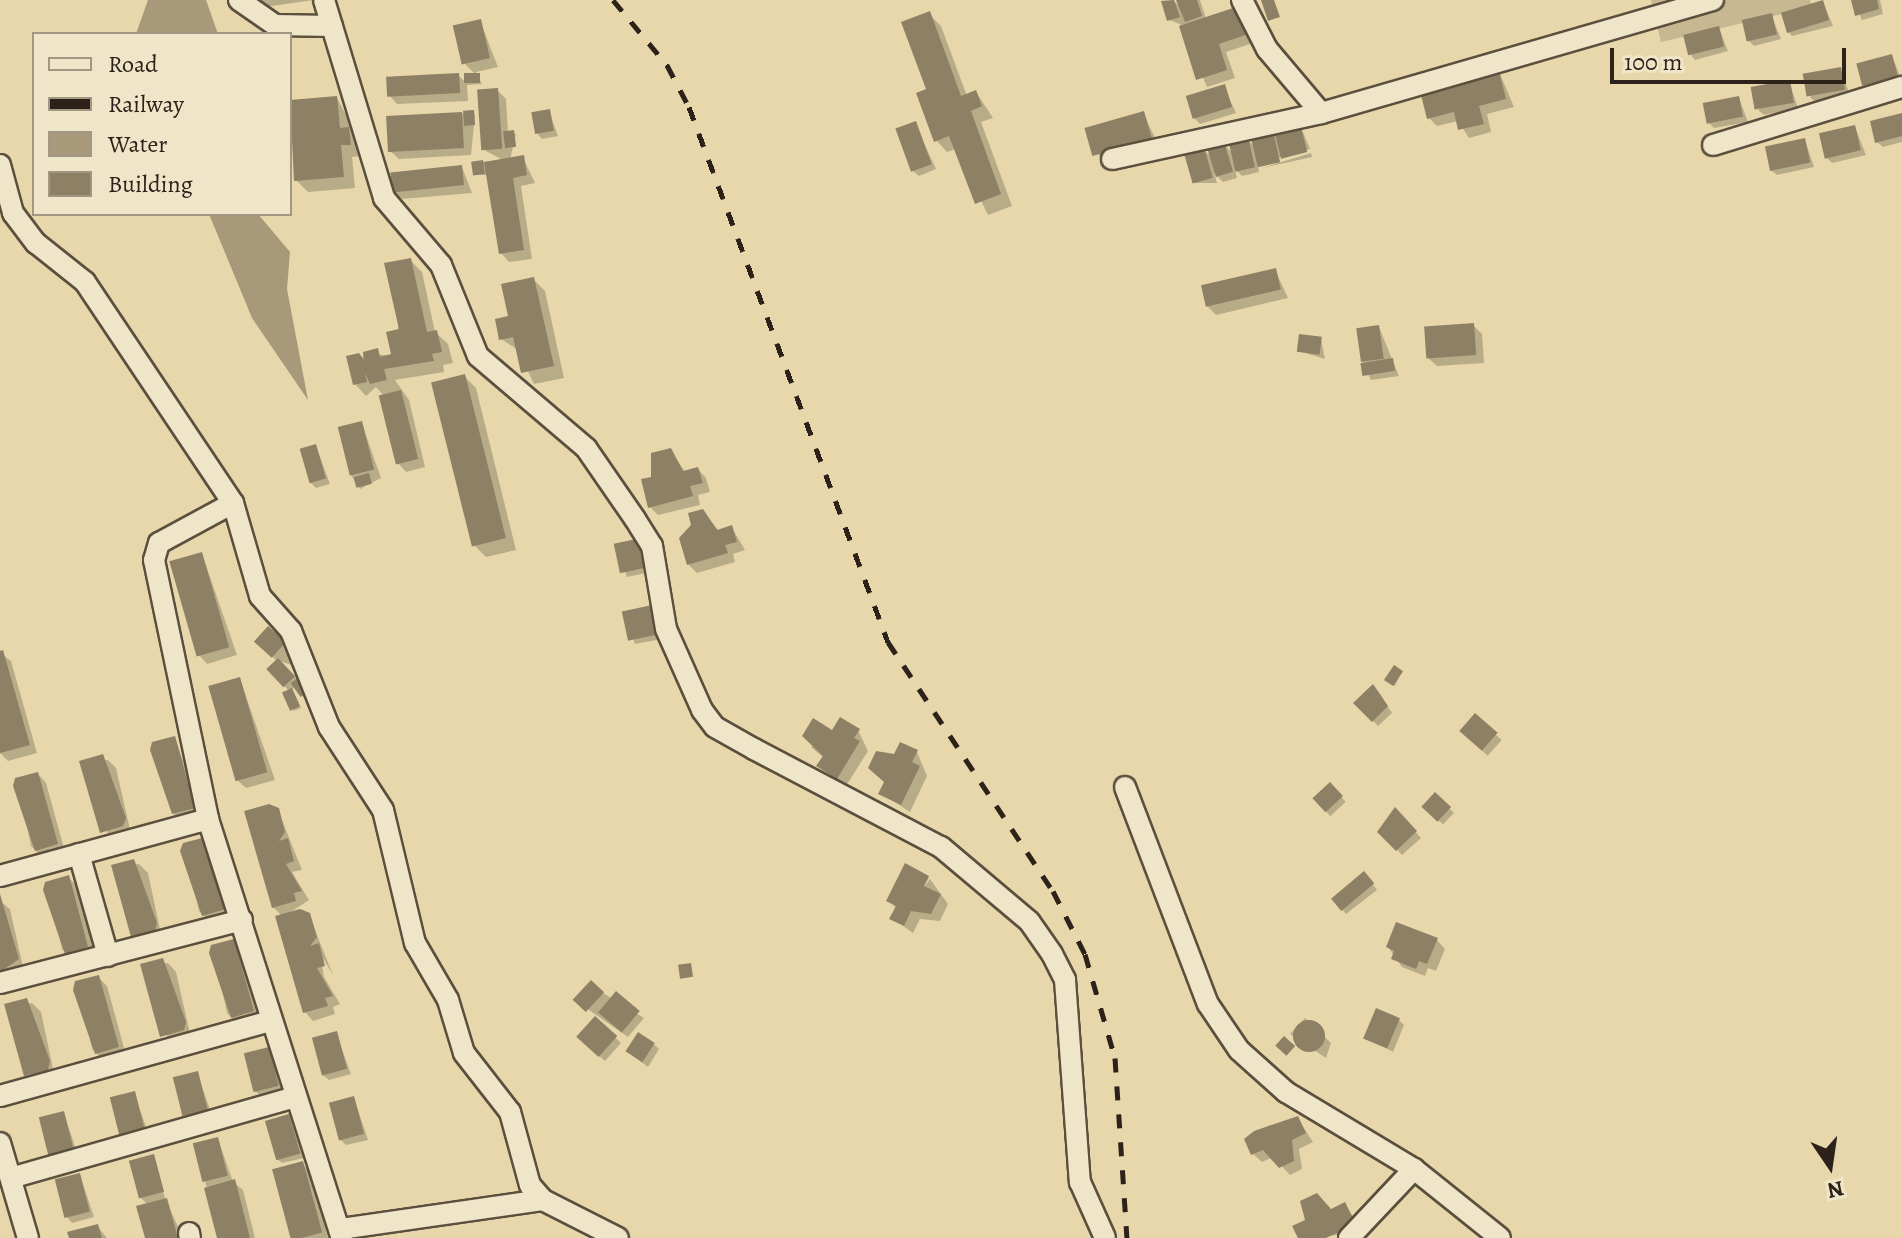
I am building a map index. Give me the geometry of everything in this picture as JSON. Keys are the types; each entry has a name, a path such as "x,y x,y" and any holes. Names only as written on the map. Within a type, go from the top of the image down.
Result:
{"street":[{"path":"239,0 275,25 332,26"},
{"path":"324,0 384,198 441,265 478,356 586,448 652,546 666,629 715,727 941,847 1029,921 1052,954 1065,980 1080,1182 1105,1238"},
{"path":"1242,0 1267,49 1321,113"},
{"path":"1112,159 1321,113 1713,0"},
{"path":"1713,145 1902,87"},
{"path":"0,165 13,213 36,243 85,282 233,503 253,581 291,631 329,727 383,810 415,943 448,1000 464,1053 510,1112 530,1185 543,1200 618,1238"},
{"path":"233,503 159,543 154,560 208,819 342,1234 543,1200"},
{"path":"1125,787 1208,1004 1239,1050 1286,1092 1414,1169 1500,1238"},
{"path":"0,876 208,819"},
{"path":"79,854 108,956"},
{"path":"0,983 242,920"},
{"path":"0,1096 271,1021"},
{"path":"11,1178 296,1097"},
{"path":"0,1143 28,1238"},
{"path":"1349,1238 1414,1169"}],"shaded area":[{"path":"1651,0 1810,0 1812,7 1661,42"}],"water":[{"path":"148,0 206,0 217,32 137,32"},
{"path":"210,216 260,216 290,252 287,289 308,400 252,318"}],"building":[{"path":"1174,0 1180,17 1167,21 1161,1"},
{"path":"1176,0 1197,0 1202,16 1185,22"},
{"path":"1261,0 1274,0 1280,17 1268,21"},
{"path":"1823,0 1829,20 1787,33 1781,13"},
{"path":"1851,0 1877,0 1879,9 1855,16"},
{"path":"1248,3 1257,31 1219,44 1227,70 1196,80 1179,26"},
{"path":"930,11 961,96 976,90 982,106 971,111 1001,194 975,204 949,136 934,142 916,93 926,89 901,22"},
{"path":"1772,13 1777,34 1747,41 1742,20"},
{"path":"481,19 490,58 462,64 453,26"},
{"path":"1719,26 1724,46 1688,55 1683,35"},
{"path":"1892,54 1898,76 1862,86 1856,64"},
{"path":"1498,67 1506,99 1479,106 1484,124 1458,130 1454,112 1427,119 1419,87"},
{"path":"1841,67 1845,90 1807,96 1803,74"},
{"path":"459,73 460,93 387,97 386,77"},
{"path":"464,73 480,73 480,83 464,83"},
{"path":"1790,80 1794,103 1755,110 1751,87"},
{"path":"1225,84 1232,107 1193,119 1186,96"},
{"path":"498,88 502,149 481,150 477,89"},
{"path":"337,96 340,128 349,127 351,145 341,145 344,177 294,181 292,100"},
{"path":"1739,96 1743,117 1707,124 1703,103"},
{"path":"550,109 554,131 535,134 531,112"},
{"path":"474,110 475,125 464,126 463,111"},
{"path":"1144,111 1152,139 1092,156 1084,128"},
{"path":"462,112 464,148 388,152 386,116"},
{"path":"1902,113 1902,136 1875,143 1870,121"},
{"path":"916,121 932,164 911,172 895,129"},
{"path":"1300,123 1307,152 1281,159 1274,130"},
{"path":"1855,125 1861,150 1825,159 1819,133"},
{"path":"514,130 516,147 505,148 503,131"},
{"path":"1273,131 1280,162 1258,167 1251,136"},
{"path":"1248,137 1255,167 1235,172 1229,141"},
{"path":"1805,138 1810,162 1770,171 1765,147"},
{"path":"1224,142 1233,172 1216,177 1207,147"},
{"path":"1204,147 1213,178 1193,184 1184,153"},
{"path":"524,155 527,175 513,178 524,250 499,254 484,162"},
{"path":"483,160 485,174 473,176 471,162"},
{"path":"462,165 464,185 392,192 390,173"},
{"path":"411,258 427,332 437,330 442,352 432,354 434,361 384,369 387,380 370,384 365,373 367,382 353,385 346,356 359,353 364,360 363,352 378,348 380,357 391,354 386,332 399,329 384,263"},
{"path":"1276,268 1281,289 1206,307 1201,285"},
{"path":"534,277 554,366 521,373 513,337 499,340 495,319 508,316 501,284"},
{"path":"1474,323 1476,355 1426,358 1424,326"},
{"path":"1379,325 1384,359 1361,362 1356,328"},
{"path":"1299,334 1322,337 1320,355 1297,352"},
{"path":"1393,358 1395,371 1362,376 1360,363"},
{"path":"465,374 506,538 472,546 431,382"},
{"path":"401,390 418,459 396,464 379,396"},
{"path":"362,421 374,470 350,476 338,427"},
{"path":"316,444 326,479 310,483 300,449"},
{"path":"671,448 683,471 698,467 703,483 690,486 693,496 648,508 641,479 651,477 651,453"},
{"path":"369,473 372,484 356,488 354,477"},
{"path":"703,509 717,530 732,525 737,542 725,545 728,553 687,565 679,538 691,525 688,513"},
{"path":"646,537 652,566 620,573 614,544"},
{"path":"202,552 229,647 197,657 169,561"},
{"path":"657,604 663,633 628,641 622,611"},
{"path":"268,626 286,642 272,658 254,642"},
{"path":"3,650 30,745 0,753 0,651"},
{"path":"278,658 295,676 283,687 266,669"},
{"path":"1394,665 1403,671 1393,686 1384,680"},
{"path":"302,675 312,689 301,697 291,683"},
{"path":"240,677 267,772 236,781 208,686"},
{"path":"1373,684 1388,706 1372,722 1353,703"},
{"path":"292,688 300,706 290,711 282,692"},
{"path":"1475,713 1498,733 1482,751 1459,731"},
{"path":"840,717 860,729 854,738 860,741 837,779 816,766 823,756 802,736 813,718 832,730"},
{"path":"175,736 195,808 172,814 150,750 152,742"},
{"path":"900,742 918,750 912,762 920,766 901,805 878,794 884,782 868,768 876,751 894,754"},
{"path":"103,754 126,818 123,826 100,833 79,761"},
{"path":"38,772 58,844 35,851 13,786 15,778"},
{"path":"1330,782 1343,796 1325,812 1312,798"},
{"path":"1435,792 1451,807 1437,822 1421,807"},
{"path":"269,804 279,808 285,832 279,841 288,838 294,861 286,864 302,891 294,893 296,901 272,908 244,811"},
{"path":"1395,807 1417,831 1396,851 1377,832"},
{"path":"206,837 226,909 202,916 180,851 183,843"},
{"path":"134,859 157,923 155,931 131,937 111,865"},
{"path":"905,863 929,876 924,886 941,894 931,914 911,911 904,926 889,919 896,906 886,901"},
{"path":"1364,871 1374,883 1341,911 1331,899"},
{"path":"69,875 88,947 65,954 43,890 45,882"},
{"path":"0,894 19,959 0,972"},
{"path":"300,909 310,913 317,937 310,946 319,943 325,966 317,968 333,996 325,998 328,1006 303,1013 275,916"},
{"path":"1396,922 1438,938 1427,964 1419,961 1416,969 1391,959 1394,951 1386,947"},
{"path":"234,939 254,1011 231,1018 209,953 211,945"},
{"path":"163,958 186,1022 184,1030 160,1037 140,964"},
{"path":"691,963 693,977 680,979 678,965"},
{"path":"99,975 119,1047 95,1054 73,990 75,981"},
{"path":"591,980 604,992 586,1012 573,1000"},
{"path":"616,991 640,1011 622,1032 598,1012"},
{"path":"27,998 50,1061 48,1070 24,1076 4,1004"},
{"path":"1376,1008 1400,1018 1387,1049 1363,1038"},
{"path":"595,1016 617,1036 599,1057 576,1037"},
{"path":"1309,1020 1321,1024 1325,1036 1321,1048 1309,1052 1297,1048 1293,1036 1297,1024"},
{"path":"337,1031 347,1069 322,1075 312,1038"},
{"path":"638,1032 655,1043 642,1062 625,1051"},
{"path":"1284,1036 1295,1046 1286,1056 1275,1046"},
{"path":"269,1047 279,1086 253,1092 244,1053"},
{"path":"198,1071 208,1110 182,1116 173,1077"},
{"path":"135,1091 145,1130 119,1136 110,1097"},
{"path":"354,1096 364,1134 339,1140 329,1103"},
{"path":"64,1111 74,1150 48,1156 39,1117"},
{"path":"289,1114 300,1153 276,1160 265,1121"},
{"path":"1298,1116 1306,1133 1292,1140 1294,1161 1279,1168 1263,1150 1251,1155 1244,1139 1254,1131"},
{"path":"218,1137 228,1176 202,1182 193,1143"},
{"path":"154,1154 164,1192 139,1198 129,1161"},
{"path":"303,1161 322,1232 291,1238 272,1169"},
{"path":"80,1173 90,1212 64,1218 55,1179"},
{"path":"235,1179 250,1238 217,1238 204,1188"},
{"path":"1317,1193 1331,1209 1345,1202 1356,1224 1326,1238 1298,1238 1292,1226 1305,1220 1300,1201"},
{"path":"167,1198 178,1238 145,1238 136,1206"},
{"path":"98,1224 102,1238 69,1238 67,1232"}],"railway":[{"path":"613,0 667,65 689,107 888,642 1053,891 1085,954 1115,1058 1127,1238"}]}
